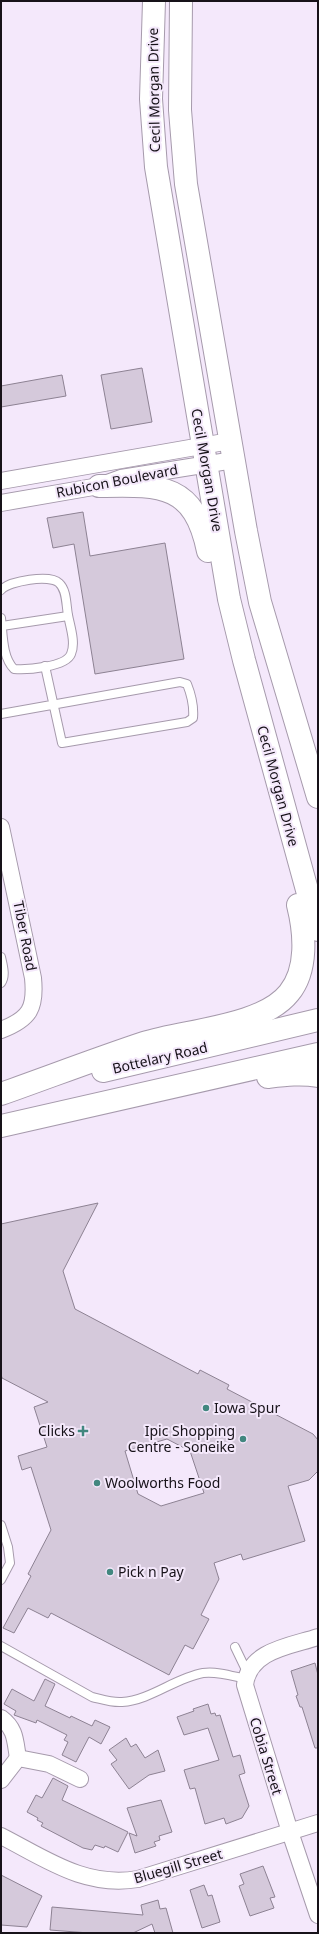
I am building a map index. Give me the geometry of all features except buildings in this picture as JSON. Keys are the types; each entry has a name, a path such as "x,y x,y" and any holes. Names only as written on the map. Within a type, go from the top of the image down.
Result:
{"street":[{"name":"Cecil Morgan Drive","path":"154,1 152,99 156,167 204,455 236,629 318,930"},
{"name":"Cecil Morgan Drive","path":"181,1 180,103 186,184 260,602 318,797"},
{"name":"Rubicon Boulevard","path":"1,481 204,455 232,450"},
{"name":"Rubicon Boulevard","path":"1,503 99,486 121,478 204,455"},
{"path":"99,486 137,485 156,487 170,491 182,497 191,507 204,530 214,579 236,629"},
{"path":"1,1094 146,1043 259,1015 269,1010 290,993 297,979 302,960 304,932 262,751 256,702"},
{"name":"Tiber Road","path":"1,827 7,876 33,978 35,996 31,1008 25,1017 19,1022 1,1030"},
{"name":"Bottelary Road","path":"1,1094 318,1020"},
{"path":"1,1126 318,1054"},
{"path":"146,1093 206,1087 287,1074 318,1076"},
{"path":"247,1677 256,1661 261,1656 318,1637"},
{"name":"Cobia Street","path":"247,1677 245,1684 249,1698 290,1832 318,1915"},
{"path":"1,1718 9,1724 13,1730 18,1758 1,1780"},
{"path":"18,1758 49,1764 80,1779"},
{"name":"Bluegill Street","path":"1,1836 77,1874 106,1881 116,1881 138,1879 318,1823"}],"lane":[{"path":"1,590 5,586 27,580 51,579 59,582 64,590 68,616 72,644 72,654 68,660 59,665 14,669 10,665 6,654 2,622 68,616"},
{"path":"1,714 54,705 180,682 187,684 189,689 194,711 193,718 187,722 62,744 54,705 45,666"},
{"path":"1,958 3,980 1,983"},
{"path":"1,1525 8,1547 10,1562 1,1580"},
{"path":"1,1646 92,1697 122,1702 142,1697 203,1674 215,1673 247,1677 235,1647"}],"place":[{"name":"Iowa Spur","path":"206,1408"},
{"name":"Clicks","path":"83,1431"},
{"name":"Ipic Shopping Centre - Soneike","path":"243,1439"},
{"name":"Woolworths Food","path":"97,1483"},
{"name":"Pick n Pay","path":"110,1572"}]}
